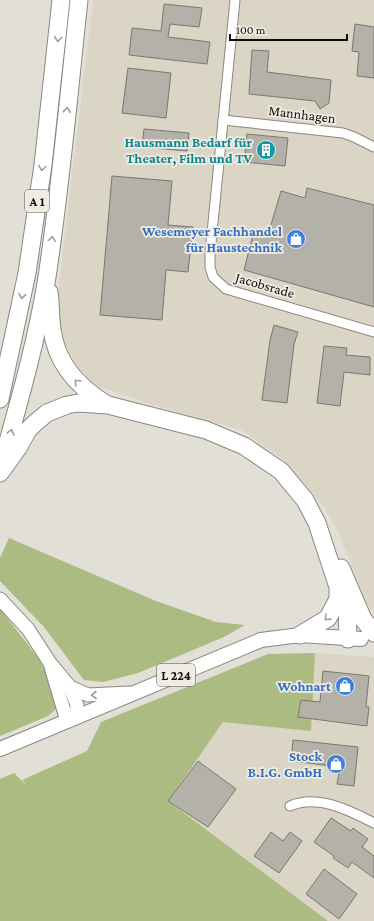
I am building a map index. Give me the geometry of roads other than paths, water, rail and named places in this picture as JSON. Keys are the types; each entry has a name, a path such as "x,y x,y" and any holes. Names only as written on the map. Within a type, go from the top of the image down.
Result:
{"highway":[{"name":"A 1","path":"0,399 27,273 44,157 61,0"},
{"name":"A 1","path":"0,470 20,401 46,278 61,168 79,0"},
{"path":"46,278 51,307 52,332 60,359 84,389 108,405"},
{"path":"0,473 28,430 47,413 67,405 78,403 108,405 206,430 233,440 273,465 289,480 305,500 317,523 327,536 363,619 364,637"},
{"path":"300,635 328,618 338,599 338,587 317,523"},
{"path":"323,542 344,586 347,604 364,637"}],"main road":[{"name":"L 224","path":"0,749 244,646 270,638 300,635 364,637"}],"street":[{"name":"Jacobsrade","path":"235,0 210,261 211,272 217,282 226,289 374,332"},
{"name":"Mannhagen","path":"223,120 343,133 374,147"},
{"path":"0,599 28,629 50,663 70,687 77,705 72,719"},
{"path":"50,663 52,674 72,719"},
{"path":"70,687 88,695 133,693"},
{"path":"290,806 300,802 331,805 351,811 374,823"}],"place":[{"name":"Hausmann Bedarf für Theater, Film und TV","path":"266,150"},
{"name":"Wesemeyer Fachhandel für Haustechnik","path":"296,239"},
{"name":"Wohnart","path":"345,686"},
{"name":"Stock B.I.G. GmbH","path":"336,764"}]}
